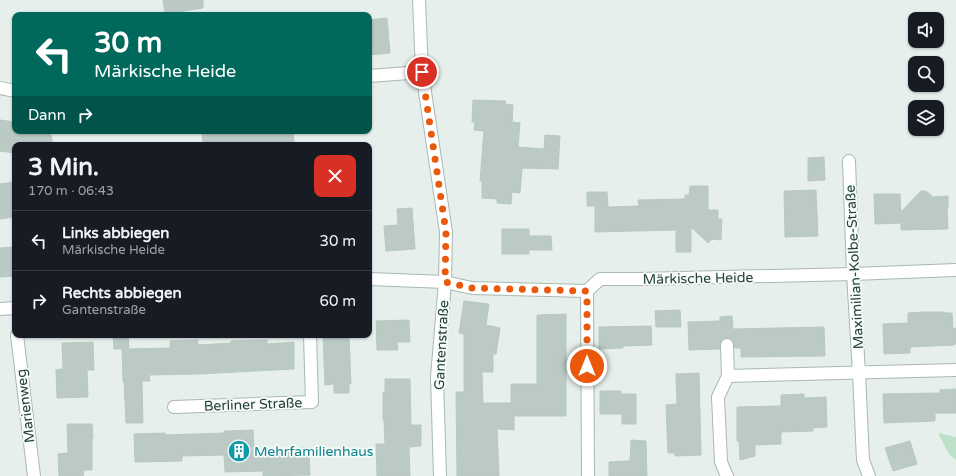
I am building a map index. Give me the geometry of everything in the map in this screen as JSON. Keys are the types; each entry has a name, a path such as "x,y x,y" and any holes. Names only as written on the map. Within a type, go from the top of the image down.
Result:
{"street":[{"name":"Gantenstraße","path":"419,0 422,72 446,232 445,282 437,377 440,476"},
{"path":"372,76 422,72"},
{"path":"0,88 12,90"},
{"name":"Maximilian-Kolbe-Straße","path":"849,161 853,274 863,460 869,476"},
{"name":"Märkische Heide","path":"587,291 600,279 853,274 956,270"},
{"path":"372,279 445,282 472,288 587,291 588,476"},
{"path":"0,309 12,311"},
{"name":"Marienweg","path":"17,338 34,476"},
{"name":"Berliner Straße","path":"174,407 312,402 310,338"},
{"path":"727,345 728,376 718,397 721,462 727,476"},
{"path":"728,376 956,370"}],"green space":[{"path":"938,433 956,437 956,460 949,454"}],"building":[{"path":"163,0 203,0 203,8 178,12 165,12"},
{"path":"387,18 390,53 372,55 372,20"},
{"path":"473,100 506,101 505,104 513,105 512,122 520,123 518,147 544,149 545,135 560,136 558,169 522,168 520,193 512,192 511,204 497,203 497,199 482,198 482,181 480,181 484,131 474,130 475,122 472,122"},
{"path":"0,120 12,122 12,134 51,134 52,142 12,142 12,153 0,151"},
{"path":"202,134 293,134 294,142 203,142"},
{"path":"824,157 825,180 808,181 808,158"},
{"path":"12,182 12,217 0,219 0,184"},
{"path":"690,186 708,186 708,210 718,210 718,219 722,219 721,240 712,239 708,243 691,227 691,252 676,252 676,230 595,232 595,206 587,206 587,192 607,192 608,207 639,206 638,200 685,199 685,195 689,195"},
{"path":"816,190 818,236 785,237 784,191"},
{"path":"921,191 926,191 933,197 948,196 948,229 901,230 901,223 875,224 874,194 900,194 901,212"},
{"path":"412,208 415,249 386,251 384,226 398,225 397,209"},
{"path":"502,229 529,229 529,236 551,236 552,250 529,250 529,254 502,254"},
{"path":"12,247 12,276 0,277 0,248"},
{"path":"464,301 489,304 486,325 500,328 496,354 493,354 493,372 482,372 483,403 511,403 511,384 537,384 537,315 566,314 566,416 514,416 514,430 497,429 499,476 457,476 456,392 464,392 464,334 459,333"},
{"path":"680,310 681,327 656,327 655,311"},
{"path":"908,313 952,313 953,329 956,328 956,344 910,347 910,353 884,354 883,324 908,323"},
{"path":"732,316 733,329 824,327 825,356 741,357 741,348 735,348 733,341 730,338 723,338 720,349 689,350 688,322 720,321 720,317"},
{"path":"409,320 410,342 397,342 398,350 377,350 376,321"},
{"path":"651,326 652,345 599,349 599,327"},
{"path":"113,338 128,338 129,349 170,348 170,341 198,340 198,345 231,343 231,341 267,340 267,344 294,342 294,369 149,375 150,381 142,381 143,423 126,423 122,349 114,349"},
{"path":"323,338 349,338 351,384 349,384 349,393 334,393 334,384 325,385"},
{"path":"93,342 94,370 87,370 88,397 57,398 56,370 63,369 62,343"},
{"path":"699,373 701,455 675,456 675,453 668,453 666,405 677,404 676,374"},
{"path":"385,379 410,379 411,425 421,425 421,446 409,447 410,476 377,476 376,444 385,444 383,392 385,392"},
{"path":"956,389 956,413 935,413 935,421 884,423 883,394 940,393 940,390"},
{"path":"600,391 621,391 621,394 636,394 636,424 622,424 622,414 600,414"},
{"path":"804,394 804,398 826,397 827,427 813,428 813,431 781,432 781,444 755,445 755,456 740,460 739,441 737,441 737,407 781,406 781,395"},
{"path":"67,424 92,424 92,470 84,470 83,476 59,476 58,454 68,453"},
{"path":"253,430 254,450 309,448 310,475 263,476 263,471 225,472 224,455 182,456 182,461 135,462 134,434 165,433 165,435 224,433 224,431"},
{"path":"631,440 646,441 647,476 609,476 609,462 630,461"},
{"path":"910,441 917,464 893,471 885,448"}],"place":[{"name":"Mehrfamilienhaus","path":"239,451"}],"route":[{"path":"422,72 446,232 445,282 472,288 587,291 587,366"}]}
